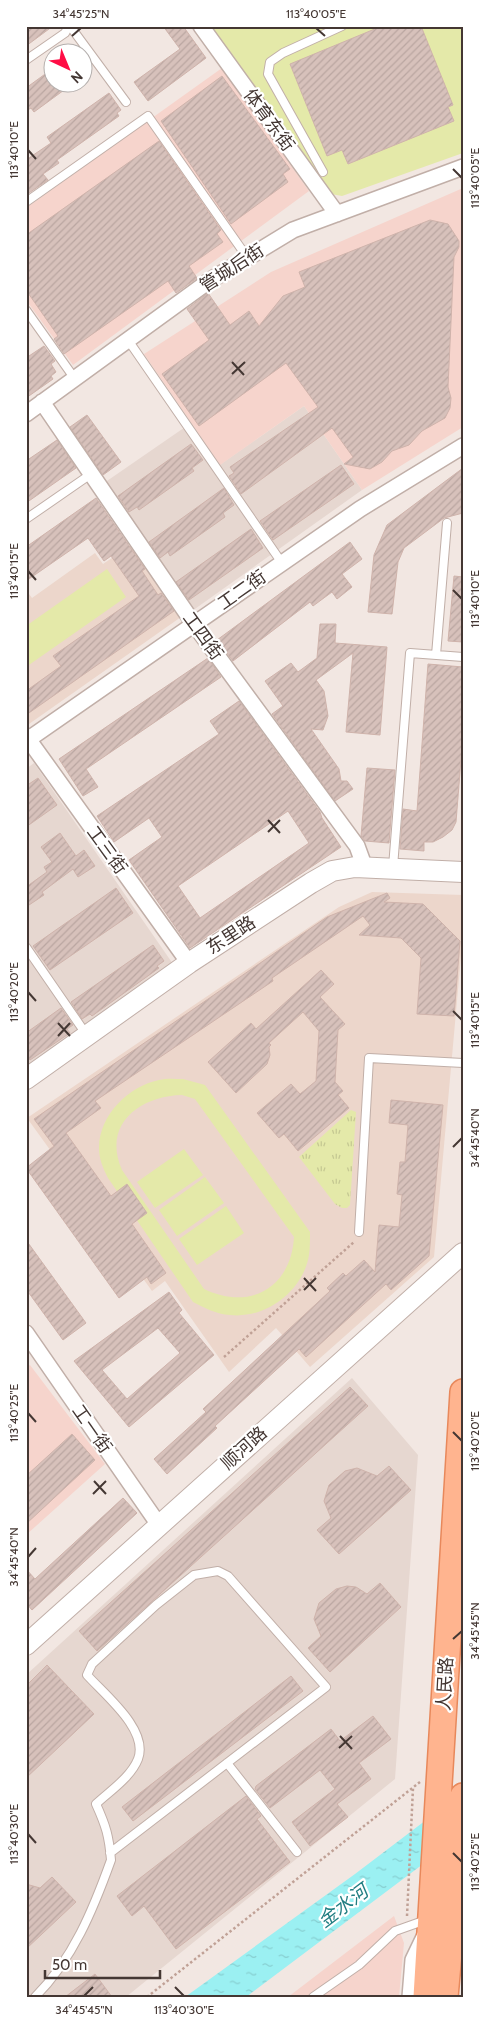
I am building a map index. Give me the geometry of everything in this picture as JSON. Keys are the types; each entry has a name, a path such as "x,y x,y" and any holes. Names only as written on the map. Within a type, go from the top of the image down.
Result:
{"main road":[{"name":"人民路","path":"426,1997 433,1917 463,1392"},
{"path":"445,1997 460,1866 463,1796"}],"street":[{"name":"体育东街","path":"201,26 337,214"},
{"name":"管城后街","path":"26,414 209,281 293,230 463,167"},
{"name":"工四街","path":"42,402 194,624 356,846 365,868"},
{"name":"工二街","path":"27,739 360,508 463,446"},
{"name":"工三街","path":"27,739 189,963"},
{"name":"东里路","path":"26,1079 189,963 310,883 332,871 365,868 463,872"},
{"name":"顺河路","path":"26,1644 463,1253"},
{"name":"工一街","path":"26,1333 159,1525"},
{"path":"410,1997 413,1960 433,1917"}],"lane":[{"path":"26,60 65,33 70,26 126,102"},
{"path":"323,172 268,74 270,62 282,53 342,26"},
{"path":"26,202 148,116 246,257"},
{"path":"26,310 75,379"},
{"path":"128,340 282,562"},
{"path":"26,519 91,474"},
{"path":"436,655 447,523"},
{"path":"393,869 410,653 463,657"},
{"path":"26,947 87,1036"},
{"path":"359,1232 369,1058 463,1063"},
{"path":"35,1997 63,1966 79,1936 111,1860 110,1853 109,1833 96,1804 125,1778 138,1760 140,1745 136,1728 87,1675 92,1664 156,1605 194,1575 218,1571 228,1576 326,1686 110,1853"},
{"path":"228,1763 296,1852"},
{"path":"313,1997 359,1965 395,1931 433,1917"}],"path":[{"path":"224,1357 351,1246 359,1232"},
{"path":"147,1997 441,1766"},
{"path":"407,1898 413,1788"}],"shaded area":[{"path":"222,68 309,191 73,365 26,300 26,208"},
{"path":"463,188 463,427 362,490 304,406 220,465 144,354 271,272"},
{"path":"304,406 362,490 192,611 104,483 191,423 221,464"},
{"path":"131,545 181,617 29,724 26,720 26,590 32,598 95,553 103,564"},
{"path":"34,763 173,964 26,1066 26,769"},
{"path":"372,892 463,895 463,934 434,1257 310,1367 276,1328 229,1372 165,1281 152,1291 27,1118 339,907"},
{"path":"30,1365 105,1464 26,1535 26,1367"},
{"path":"352,1378 418,1455 395,1779 126,1997 26,1997 26,1675"},
{"path":"394,1916 404,1943 399,1997 288,1997"}],"green space":[{"path":"208,26 463,26 463,153 342,196 331,194"},
{"path":"107,569 126,597 26,667 26,626"},
{"path":"162,1079 183,1079 205,1085 310,1232 309,1255 299,1280 281,1300 257,1312 230,1315 211,1310 193,1302 108,1178 102,1163 99,1152 100,1136 104,1124 118,1104 127,1095 148,1083","holes":["182,1095 195,1099 294,1237 291,1255 285,1270 276,1282 252,1296 221,1295 204,1289 122,1170 117,1154 117,1139 121,1127 128,1116 139,1107 166,1097"]},
{"path":"351,1110 356,1112 350,1205 347,1208 342,1208 335,1204 299,1157"},
{"path":"184,1149 203,1175 155,1208 137,1182"},
{"path":"205,1177 224,1203 177,1236 159,1210"},
{"path":"226,1206 244,1233 197,1265 179,1239"}],"water":[{"name":"金水河","path":"463,1792 463,1834 246,1997 185,1997 355,1874"}],"building":[{"path":"26,26 53,26 26,46"},
{"path":"163,26 183,26 206,58 148,101 134,82 180,49"},
{"path":"382,26 421,26 453,105 448,107 454,121 348,164 342,150 327,156 290,64"},
{"path":"42,76 42,92 61,92 34,112 31,108 26,111 26,88"},
{"path":"222,76 290,169 283,174 288,182 231,224 161,121"},
{"path":"109,93 121,110 117,113 119,116 57,160 59,163 43,174 48,180 26,195 26,160 51,143 47,137"},
{"path":"159,141 221,230 217,234 223,242 189,266 197,278 176,293 168,281 64,354 54,339 58,336 26,290 26,235"},
{"path":"430,220 448,224 459,241 459,247 454,257 448,387 451,398 450,408 445,418 422,431 409,445 392,451 382,462 370,469 344,464 353,457 332,428 241,494 229,476 234,473 230,467 318,407 286,363 199,426 162,374 209,340 187,309 208,293 230,325 249,311 259,326 283,296 305,287 299,272"},
{"path":"44,346 55,361 51,364 56,372 51,376 53,379 26,398 26,358"},
{"path":"87,415 121,462 103,475 70,427"},
{"path":"57,440 76,468 26,503 26,461"},
{"path":"191,444 203,460 192,468 194,471 139,510 137,507 129,512 118,496"},
{"path":"341,465 354,484 273,540 260,521"},
{"path":"463,468 463,513 444,518 404,548 398,562 392,614 368,612 374,555 387,525"},
{"path":"224,488 234,505 223,513 225,517 170,556 168,552 160,558 149,542"},
{"path":"96,498 145,569 142,571 158,595 161,593 174,611 26,715 26,691 61,666 53,656 139,596 111,556 104,561 88,538 26,581 26,547"},
{"path":"251,529 263,548 189,600 176,582"},
{"path":"350,542 362,559 342,574 352,587 337,599 332,592 313,606 310,602 233,661 217,640"},
{"path":"454,576 463,577 463,642 448,641"},
{"path":"320,624 336,624 335,643 387,647 380,735 346,732 353,653 316,680 324,691 328,716 323,730 311,729 339,769 341,781 347,781 353,789 335,801 272,714 283,706 265,681 291,663 298,672 317,658"},
{"path":"208,658 221,677 86,769 98,787 83,796 59,759"},
{"path":"428,664 463,667 463,735 456,822 452,830 443,837 433,842 424,842 424,851 400,849 403,809 417,811"},
{"path":"239,701 320,812 341,847 190,948 129,860 162,837 149,818 114,842 97,816 219,734 210,721","holes":["288,811 309,843 200,918 178,886"]},
{"path":"367,768 395,770 389,843 365,841 361,836"},
{"path":"38,778 57,805 26,827 26,786"},
{"path":"60,833 76,856 84,850 95,866 78,877 73,869 42,892 44,895 26,907 26,887 47,872 44,867 52,862 41,847"},
{"path":"116,888 133,913 50,970 33,946"},
{"path":"387,893 390,898 384,902 423,904 460,941 454,1016 417,1014 421,958 401,938 359,935 370,925 363,916 272,978 273,981 95,1101 101,1108 66,1133 111,1196 127,1184 147,1213 132,1224 166,1273 151,1284 147,1277 119,1298 26,1168 54,1146 34,1119 327,917"},
{"path":"153,945 164,961 157,966 159,968 92,1016 90,1014 82,1019 71,1002"},
{"path":"321,970 334,984 320,997 345,1024 338,1030 335,1082 343,1091 338,1095 349,1108 298,1151 284,1134 279,1138 257,1113 291,1084 300,1094 316,1081 319,1031 303,1012 269,1043 271,1045 269,1047 270,1055 267,1064 236,1093 208,1062 251,1023 256,1029"},
{"path":"61,1008 73,1025 67,1029 70,1033 30,1060 26,1054 26,1033"},
{"path":"391,1100 443,1105 429,1256 391,1290 386,1284 306,1357 299,1349 215,1426 217,1428 167,1474 154,1459 206,1412 203,1409 330,1291 327,1288 343,1273 346,1276 364,1260 375,1272 379,1225 399,1227 402,1195 397,1194 400,1162 405,1162 408,1125 389,1123"},
{"path":"26,1240 86,1323 63,1340 26,1289"},
{"path":"169,1292 182,1310 179,1313 214,1355 129,1427 74,1361","holes":["158,1328 180,1353 127,1399 102,1370"]},
{"path":"350,1387 368,1406 97,1651 79,1631"},
{"path":"72,1434 95,1460 26,1524 26,1476"},
{"path":"389,1466 411,1490 339,1554 317,1530 331,1518 324,1501 329,1485 345,1471 357,1468 377,1476"},
{"path":"123,1498 137,1513 32,1610 26,1603 26,1569 35,1579"},
{"path":"380,1583 401,1607 330,1672 308,1648 321,1636 314,1619 319,1603 336,1589 347,1586 356,1587 367,1594"},
{"path":"47,1665 94,1714 26,1778 26,1686"},
{"path":"291,1676 303,1691 133,1821 122,1807"},
{"path":"373,1716 391,1739 359,1763 371,1779 337,1804 348,1817 310,1846 292,1822 335,1789 320,1770 270,1808 255,1789 256,1786 331,1729 340,1741"},
{"path":"246,1796 261,1816 257,1819 290,1862 176,1949 144,1906 132,1916 117,1896"},
{"path":"52,1877 76,1902 26,1949 26,1884 40,1888"},
{"path":"95,1974 112,1997 65,1997"}]}
